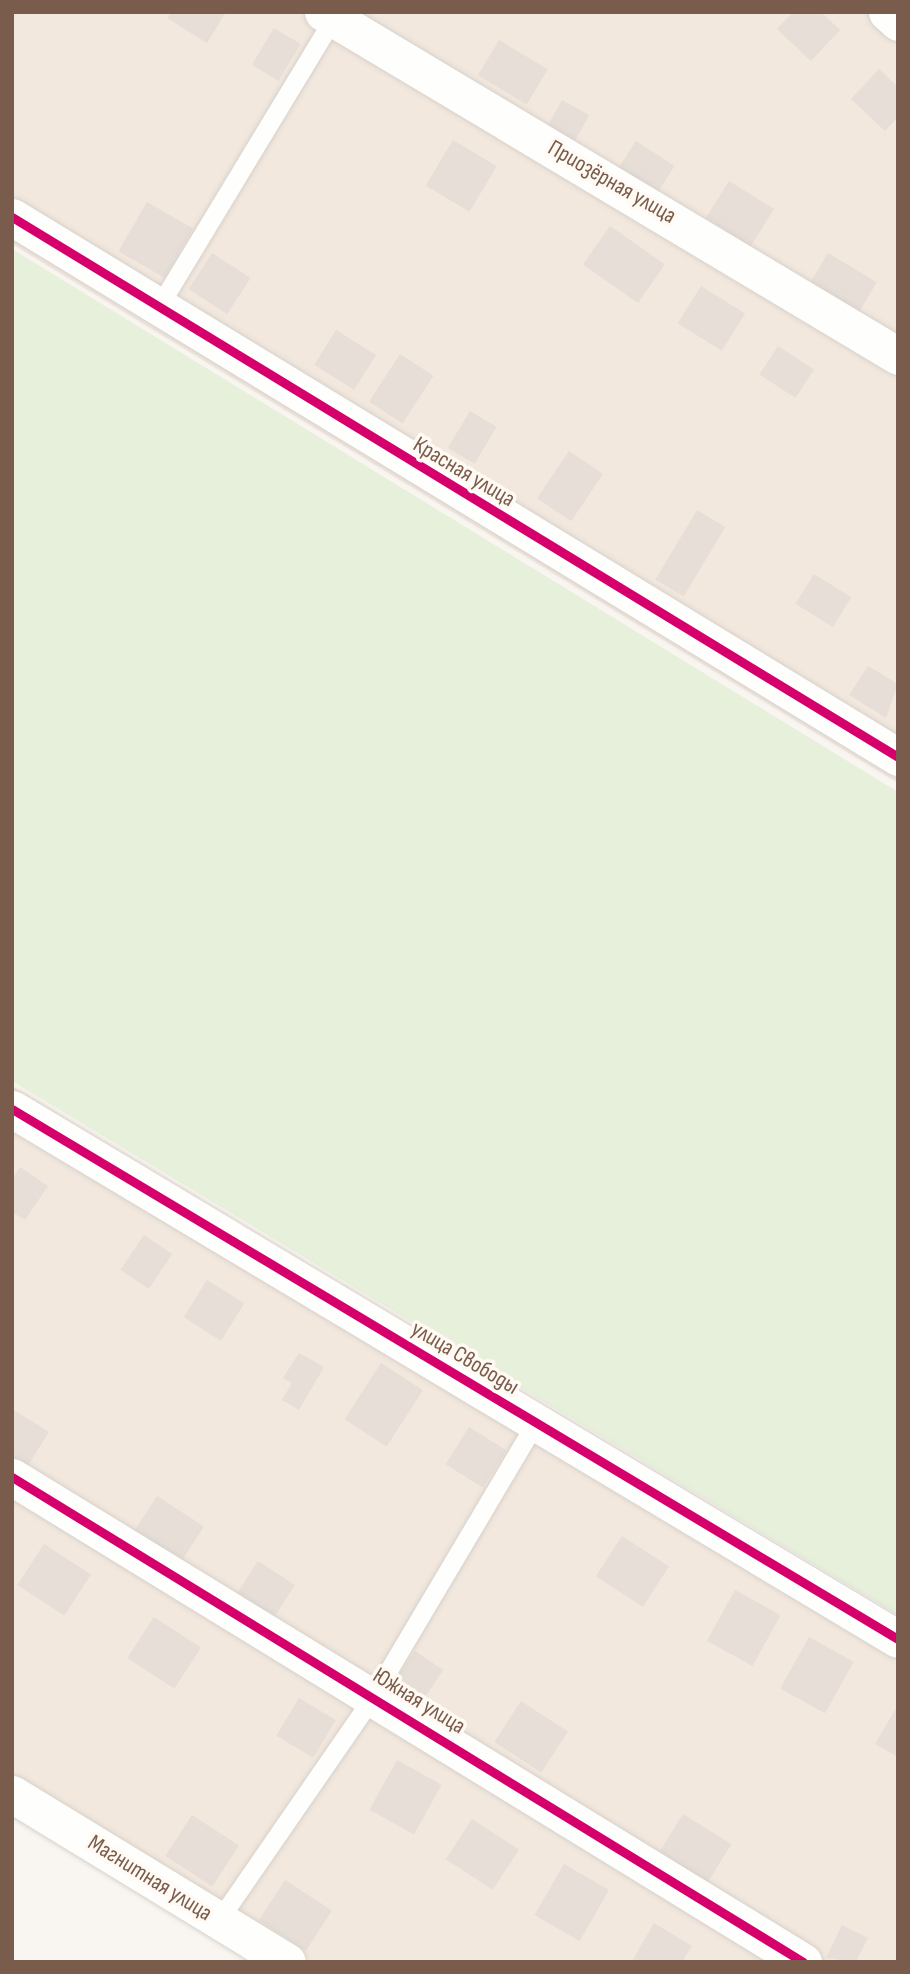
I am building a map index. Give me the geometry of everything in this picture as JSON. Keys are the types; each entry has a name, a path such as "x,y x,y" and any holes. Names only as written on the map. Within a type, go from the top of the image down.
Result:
{"street":[{"path":"887,12 898,22"},
{"name":"Приозёрная улица","path":"331,14 898,356"},
{"name":"Красная улица","path":"12,217 158,309 898,757"},
{"name":"улица Свободы","path":"12,1110 898,1639"},
{"name":"Южная улица","path":"12,1477 374,1696 803,1962"},
{"name":"Магнитная улица","path":"12,1794 287,1962"}],"lane":[{"path":"158,309 331,14"},
{"path":"219,1921 374,1696 536,1423"}],"shaded area":[{"path":"12,12 898,12 898,783 12,244"},
{"path":"12,1086 898,1623 898,1962 293,1962 12,1798"}],"green space":[{"path":"12,249 898,792 898,1615 12,1081"}],"building":[{"path":"171,12 226,12 207,43 167,18"},
{"path":"793,12 821,12 840,30 811,61 777,29"},
{"path":"274,28 301,44 278,81 252,65"},
{"path":"499,40 548,69 527,105 478,75"},
{"path":"879,69 898,87 898,117 885,131 851,99"},
{"path":"562,100 589,115 569,152 542,137"},
{"path":"453,140 497,166 469,212 426,185"},
{"path":"636,141 675,166 651,202 613,177"},
{"path":"729,181 774,209 751,246 706,218"},
{"path":"147,202 193,228 164,278 119,251"},
{"path":"610,226 665,264 638,303 583,265"},
{"path":"212,253 251,278 227,314 189,289"},
{"path":"828,253 877,282 856,318 807,288"},
{"path":"701,286 745,314 722,351 678,323"},
{"path":"336,330 376,355 354,390 314,365"},
{"path":"778,346 814,369 796,398 759,375"},
{"path":"400,354 434,376 403,424 369,402"},
{"path":"470,411 497,427 474,464 448,448"},
{"path":"569,451 603,474 571,521 537,498"},
{"path":"697,510 725,527 684,596 655,579"},
{"path":"814,574 851,597 833,627 795,604"},
{"path":"868,666 898,684 886,718 849,695"},
{"path":"20,1167 48,1186 25,1220 12,1212 12,1180"},
{"path":"144,1235 172,1254 149,1289 121,1270"},
{"path":"207,1280 244,1303 221,1341 184,1317"},
{"path":"299,1353 324,1367 299,1410 282,1400 292,1383 283,1378"},
{"path":"381,1363 423,1390 386,1446 345,1419"},
{"path":"12,1409 49,1432 25,1470 12,1462"},
{"path":"469,1427 506,1450 483,1488 446,1464"},
{"path":"157,1496 204,1526 178,1567 131,1536"},
{"path":"622,1536 669,1566 643,1607 596,1576"},
{"path":"44,1544 91,1574 64,1616 17,1585"},
{"path":"258,1561 295,1585 271,1622 234,1598"},
{"path":"735,1590 780,1615 752,1666 707,1641"},
{"path":"154,1617 201,1647 174,1689 127,1658"},
{"path":"809,1637 854,1662 825,1713 780,1689"},
{"path":"415,1651 443,1670 420,1705 392,1686"},
{"path":"299,1698 336,1720 313,1758 276,1736"},
{"path":"521,1701 568,1731 541,1773 494,1742"},
{"path":"898,1705 898,1757 875,1744"},
{"path":"397,1760 442,1785 414,1835 369,1810"},
{"path":"683,1814 731,1844 706,1885 658,1855"},
{"path":"192,1815 239,1845 212,1887 165,1856"},
{"path":"472,1819 519,1849 493,1890 446,1859"},
{"path":"564,1864 609,1890 580,1941 534,1915"},
{"path":"285,1880 332,1910 306,1951 259,1920"},
{"path":"654,1923 692,1946 682,1962 632,1961"},
{"path":"842,1925 868,1938 856,1962 826,1958"}],"cycle path":[{"path":"12,217 898,757"},
{"path":"12,1109 898,1639"},
{"path":"12,1477 803,1962"}]}
